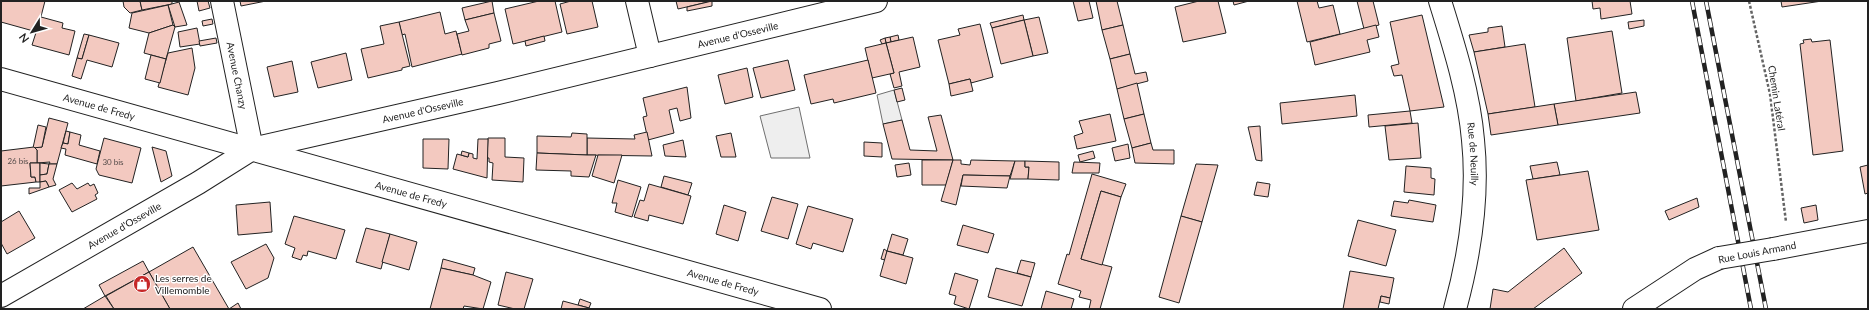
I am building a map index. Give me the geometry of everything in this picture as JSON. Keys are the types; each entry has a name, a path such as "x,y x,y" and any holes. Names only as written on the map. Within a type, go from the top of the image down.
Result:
{"street":[{"name":"Avenue Chanzy","path":"222,1 252,149"},
{"path":"637,1 650,56"},
{"name":"Avenue d'Osseville","path":"1,296 198,183 252,149 650,56 876,1"},
{"name":"Rue de Neuilly","path":"1440,1 1455,50 1473,140 1474,184 1472,228 1464,277 1455,309"},
{"name":"Avenue de Fredy","path":"1,79 820,309"},
{"name":"Rue Louis Armand","path":"1634,309 1695,269 1719,258 1868,231"}],"path":[{"name":"Chemin Latéral","path":"1749,1 1770,94 1782,199"}],"shaded area":[{"path":"894,90 902,120 883,124 877,95"},
{"path":"799,107 810,158 771,158 760,116"}],"building":[{"path":"1,1 45,1 37,32 1,22"},
{"path":"123,1 140,1 142,10 130,13 124,7"},
{"path":"140,1 172,1 172,4 142,10"},
{"path":"197,1 208,1 210,8 199,11"},
{"path":"240,1 266,1 241,6"},
{"path":"492,1 494,13 465,20 462,8"},
{"path":"539,1 555,1 562,32 513,44 505,9"},
{"path":"571,1 592,1 598,27 567,34 560,4"},
{"path":"676,1 712,1 678,9"},
{"path":"712,1 712,6 687,11 687,7"},
{"path":"1073,1 1089,1 1093,18 1078,21"},
{"path":"1096,1 1117,1 1123,25 1102,30"},
{"path":"1199,1 1218,1 1226,33 1183,42 1175,7"},
{"path":"1233,1 1249,1 1234,5"},
{"path":"1297,1 1317,1 1319,8 1333,5 1340,34 1307,42"},
{"path":"1357,1 1373,1 1379,25 1364,29"},
{"path":"1592,1 1630,1 1632,14 1601,19 1600,8 1593,9"},
{"path":"1781,1 1822,1 1782,7"},
{"path":"179,2 187,25 175,27 168,5"},
{"path":"168,5 173,25 149,33 129,28 132,13"},
{"path":"440,12 445,34 456,31 462,54 412,67 405,34 402,35 399,22"},
{"path":"494,13 501,41 489,44 489,48 462,55 457,34 469,31 465,20"},
{"path":"1023,15 1024,20 992,28 990,23"},
{"path":"1422,15 1444,107 1410,111 1402,75 1394,76 1391,66 1399,64 1390,22"},
{"path":"41,17 63,23 62,28 75,31 69,55 32,45"},
{"path":"1039,17 1048,53 1033,56 1024,20"},
{"path":"212,19 213,24 203,26 202,21"},
{"path":"1024,20 1033,56 1001,64 992,28"},
{"path":"1644,20 1644,26 1629,29 1628,22"},
{"path":"399,22 410,66 402,68 402,70 368,78 361,49 384,44 380,26"},
{"path":"980,24 993,77 971,83 970,79 949,84 938,40 960,35 958,29"},
{"path":"173,25 175,27 166,59 144,53 149,33"},
{"path":"1123,25 1130,54 1110,59 1102,30"},
{"path":"1376,25 1379,37 1367,40 1370,52 1315,65 1310,42"},
{"path":"1502,26 1505,47 1474,52 1469,35 1488,32 1488,28"},
{"path":"197,28 200,44 180,47 178,32"},
{"path":"1612,31 1622,93 1576,101 1567,38"},
{"path":"84,34 89,35 82,59 77,58"},
{"path":"89,35 119,43 112,67 87,60 81,79 72,76 77,58 82,59"},
{"path":"898,35 899,40 891,42 890,37"},
{"path":"544,36 545,41 526,46 525,41"},
{"path":"890,37 891,42 886,43 885,38"},
{"path":"913,37 920,67 899,72 902,86 894,88 890,74 894,73 886,43"},
{"path":"216,38 217,43 200,46 199,41"},
{"path":"885,38 886,43 882,44 880,40"},
{"path":"1811,39 1812,42 1830,40 1843,151 1813,155 1800,44 1804,43 1803,40"},
{"path":"886,43 894,73 872,78 865,48"},
{"path":"1525,44 1535,107 1488,114 1474,52"},
{"path":"192,48 195,68 188,95 158,87 168,53"},
{"path":"346,53 352,80 318,88 311,62"},
{"path":"1130,54 1135,74 1146,72 1148,81 1117,89 1110,59"},
{"path":"151,55 166,59 160,83 145,79"},
{"path":"788,60 795,90 761,98 753,68"},
{"path":"868,60 876,93 834,103 833,99 811,104 804,75"},
{"path":"292,61 298,92 274,97 267,67"},
{"path":"747,68 753,97 725,104 718,75"},
{"path":"970,79 973,91 951,96 949,84"},
{"path":"1137,83 1144,114 1124,119 1117,89"},
{"path":"687,87 691,118 680,121 677,108 669,110 674,133 648,140 643,117 647,116 643,98"},
{"path":"902,88 905,100 897,102 894,90"},
{"path":"1636,92 1640,113 1558,125 1554,104"},
{"path":"1355,95 1357,116 1282,124 1280,103"},
{"path":"1554,104 1558,125 1491,135 1488,114"},
{"path":"1410,111 1412,123 1369,127 1368,115"},
{"path":"1110,114 1116,141 1077,149 1074,136 1083,133 1079,121"},
{"path":"1144,114 1151,143 1132,148 1124,119"},
{"path":"941,115 953,160 892,159 883,124 902,120 910,150 937,151 928,117"},
{"path":"49,118 68,123 57,164 49,164 50,162 37,163 37,150 34,147 42,147"},
{"path":"1418,123 1421,158 1389,160 1385,126"},
{"path":"38,125 46,127 42,147 33,148"},
{"path":"1260,126 1262,161 1256,160 1248,127"},
{"path":"66,131 70,132 68,144 63,143"},
{"path":"70,132 81,135 79,145 100,151 97,164 65,155 66,149 61,148 63,143 68,144"},
{"path":"647,132 652,156 587,155 587,138 635,139 634,135"},
{"path":"572,133 587,134 587,155 537,153 537,136 571,137"},
{"path":"731,133 736,157 721,157 716,136"},
{"path":"104,138 141,148 132,183 99,175 96,169"},
{"path":"488,138 505,138 505,157 524,158 523,182 492,180 493,163 489,162 489,158 487,158"},
{"path":"423,139 449,139 448,169 423,168"},
{"path":"478,139 488,139 487,178 453,169 457,154 468,157 469,153 473,154 473,158 477,159"},
{"path":"683,140 686,157 665,156 663,145"},
{"path":"864,142 882,143 882,157 864,156"},
{"path":"1151,143 1153,150 1174,150 1174,164 1135,163 1132,148"},
{"path":"1128,144 1130,158 1115,161 1112,148"},
{"path":"34,147 37,150 37,163 30,163 31,177 35,177 36,182 1,186 1,151"},
{"path":"152,147 166,151 172,176 161,182"},
{"path":"462,151 469,153 468,157 461,155"},
{"path":"1093,151 1095,158 1080,162 1078,155"},
{"path":"537,153 596,155 589,177 571,176 571,171 536,170"},
{"path":"598,155 622,155 614,183 592,176"},
{"path":"922,160 953,160 946,185 922,185"},
{"path":"953,160 961,160 961,164 970,165 971,160 1015,161 1010,176 963,175 956,205 941,201"},
{"path":"1015,161 1025,161 1025,167 1029,167 1028,179 1010,179"},
{"path":"1025,161 1059,162 1059,180 1028,179 1029,167 1025,167"},
{"path":"1074,162 1100,163 1099,173 1072,173"},
{"path":"1557,162 1560,175 1533,179 1530,166"},
{"path":"30,163 40,163 40,182 36,182 35,177 31,177"},
{"path":"40,163 49,164 47,174 40,175"},
{"path":"909,163 911,175 897,177 895,165"},
{"path":"49,164 57,164 53,179 56,185 49,187 46,181 40,182 40,175 47,174"},
{"path":"1196,164 1218,165 1202,222 1181,216"},
{"path":"1868,165 1868,193 1865,194 1860,167"},
{"path":"1406,166 1431,168 1431,178 1435,179 1434,195 1404,192"},
{"path":"1588,171 1599,230 1537,240 1526,180"},
{"path":"1092,174 1126,184 1121,197 1101,191 1081,259 1112,267 1100,309 1089,309 1091,300 1079,297 1081,291 1058,284 1067,254 1069,255"},
{"path":"963,175 1010,176 1007,188 961,186"},
{"path":"664,176 692,183 688,195 661,187"},
{"path":"618,180 641,187 632,217 615,212 617,203 612,203"},
{"path":"46,181 49,187 29,194 29,188 40,188 40,182"},
{"path":"1257,182 1270,184 1268,197 1254,195"},
{"path":"72,183 77,189 88,183 90,186 94,184 98,193 95,195 97,199 72,212 59,190"},
{"path":"649,184 691,196 683,224 649,215 648,221 634,217 640,200 644,201"},
{"path":"1101,191 1121,197 1102,265 1081,259"},
{"path":"772,197 798,204 788,239 761,231"},
{"path":"1697,198 1699,207 1669,220 1665,211"},
{"path":"1409,200 1436,205 1433,222 1391,216 1394,201 1408,203"},
{"path":"270,202 272,232 238,235 236,205"},
{"path":"724,205 746,212 738,241 716,234"},
{"path":"1816,205 1818,220 1804,223 1801,208"},
{"path":"808,206 853,219 843,252 813,243 811,249 796,244"},
{"path":"19,211 35,238 7,254 1,243 1,222"},
{"path":"294,216 345,230 336,259 308,251 307,256 303,255 301,260 292,257 295,248 285,244"},
{"path":"1181,216 1202,222 1179,303 1159,297"},
{"path":"1358,220 1396,230 1386,266 1348,256"},
{"path":"963,225 994,234 988,253 957,245"},
{"path":"366,228 390,234 381,269 356,262"},
{"path":"390,234 417,242 409,270 382,262"},
{"path":"892,234 908,239 903,255 887,251"},
{"path":"266,244 274,258 268,278 246,289 231,262"},
{"path":"193,247 229,309 170,309 149,272"},
{"path":"1564,248 1582,273 1533,309 1490,309 1493,289 1508,292"},
{"path":"884,249 887,251 885,260 881,259"},
{"path":"887,251 913,258 906,284 880,276"},
{"path":"443,259 475,268 473,275 441,268"},
{"path":"1021,260 1035,263 1031,277 1017,273"},
{"path":"143,261 149,272 105,296 99,285"},
{"path":"441,268 473,275 491,282 483,309 464,306 463,309 430,309"},
{"path":"996,268 1031,277 1022,306 988,297"},
{"path":"1350,271 1394,278 1390,298 1381,296 1378,309 1343,309"},
{"name":"Les serres de Villemomble","path":"149,272 170,309 114,309 106,296"},
{"path":"506,272 533,279 524,309 515,309 498,305"},
{"path":"955,273 978,280 969,309 954,304 956,296 949,294"},
{"path":"1046,291 1074,299 1071,309 1041,309"},
{"path":"105,296 114,309 83,309"},
{"path":"1381,296 1390,298 1389,304 1380,302"},
{"path":"580,299 591,303 589,308 578,305"},
{"path":"563,301 589,308 592,309 561,309"},
{"path":"238,303 241,309 229,309"}],"railway":[{"path":"1692,1 1751,309"},
{"path":"1706,1 1766,309"}],"place":[{"name":"Les serres de Villemomble","path":"142,284"}]}
